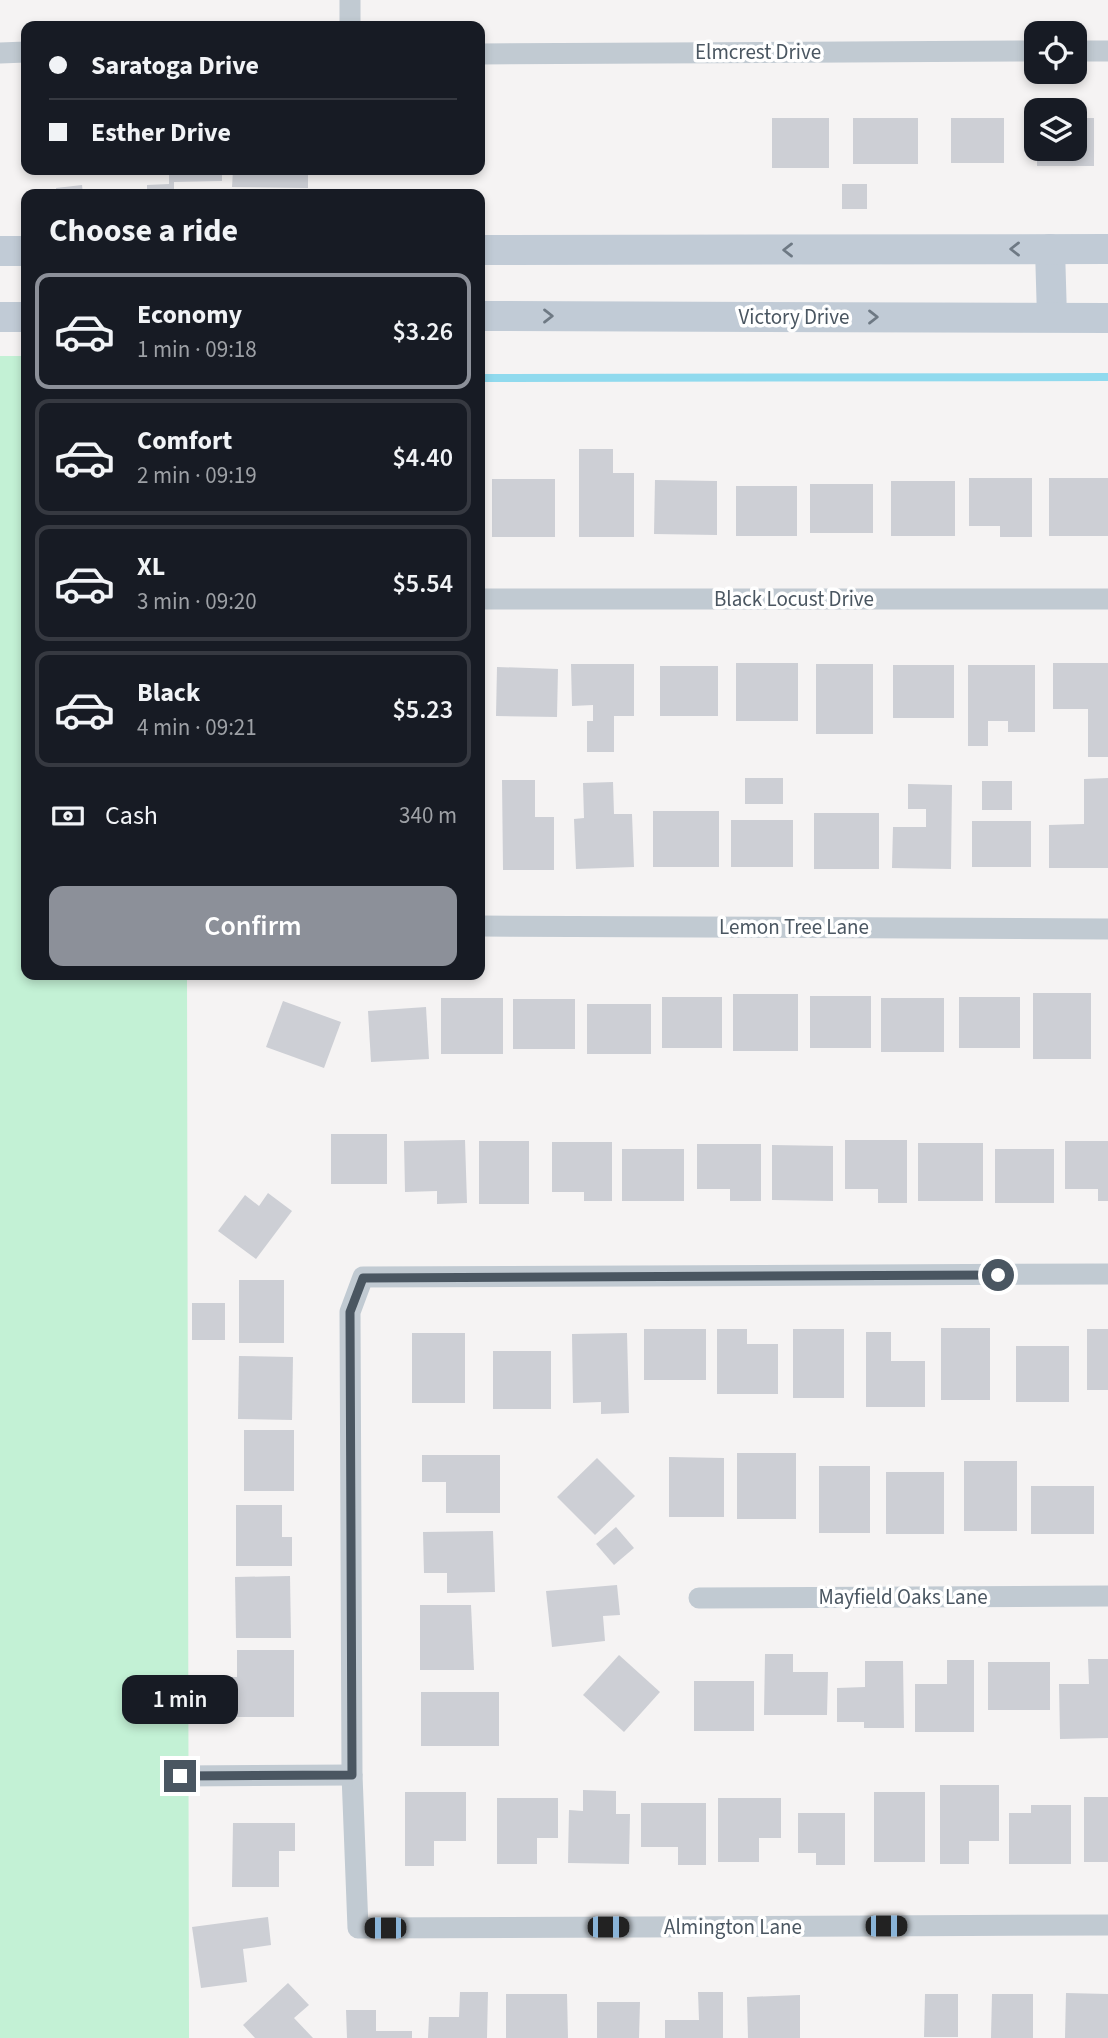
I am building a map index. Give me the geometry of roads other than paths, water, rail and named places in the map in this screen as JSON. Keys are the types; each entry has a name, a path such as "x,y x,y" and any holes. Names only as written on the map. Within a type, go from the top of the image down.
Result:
{"main road":[{"path":"1050,249 1052,317"},
{"path":"485,250 1108,250"},
{"path":"0,251 21,251"},
{"name":"Victory Drive","path":"485,316 1108,318"},
{"path":"0,317 21,317"}],"street":[{"path":"350,0 350,21"},
{"name":"Elmcrest Drive","path":"485,54 1024,51"},
{"path":"1087,51 1108,51"},
{"path":"0,53 21,52"},
{"name":"Black Locust Drive","path":"485,599 1108,599"},
{"name":"Lemon Tree Lane","path":"485,926 1108,929"},
{"path":"180,1776 352,1775 350,1312 363,1278 1108,1274"},
{"name":"Mayfield Oaks Lane","path":"698,1598 1108,1597"},
{"name":"Almington Lane","path":"352,1775 358,1928 1108,1925"}],"waterway":[{"path":"485,378 1108,377"}]}
